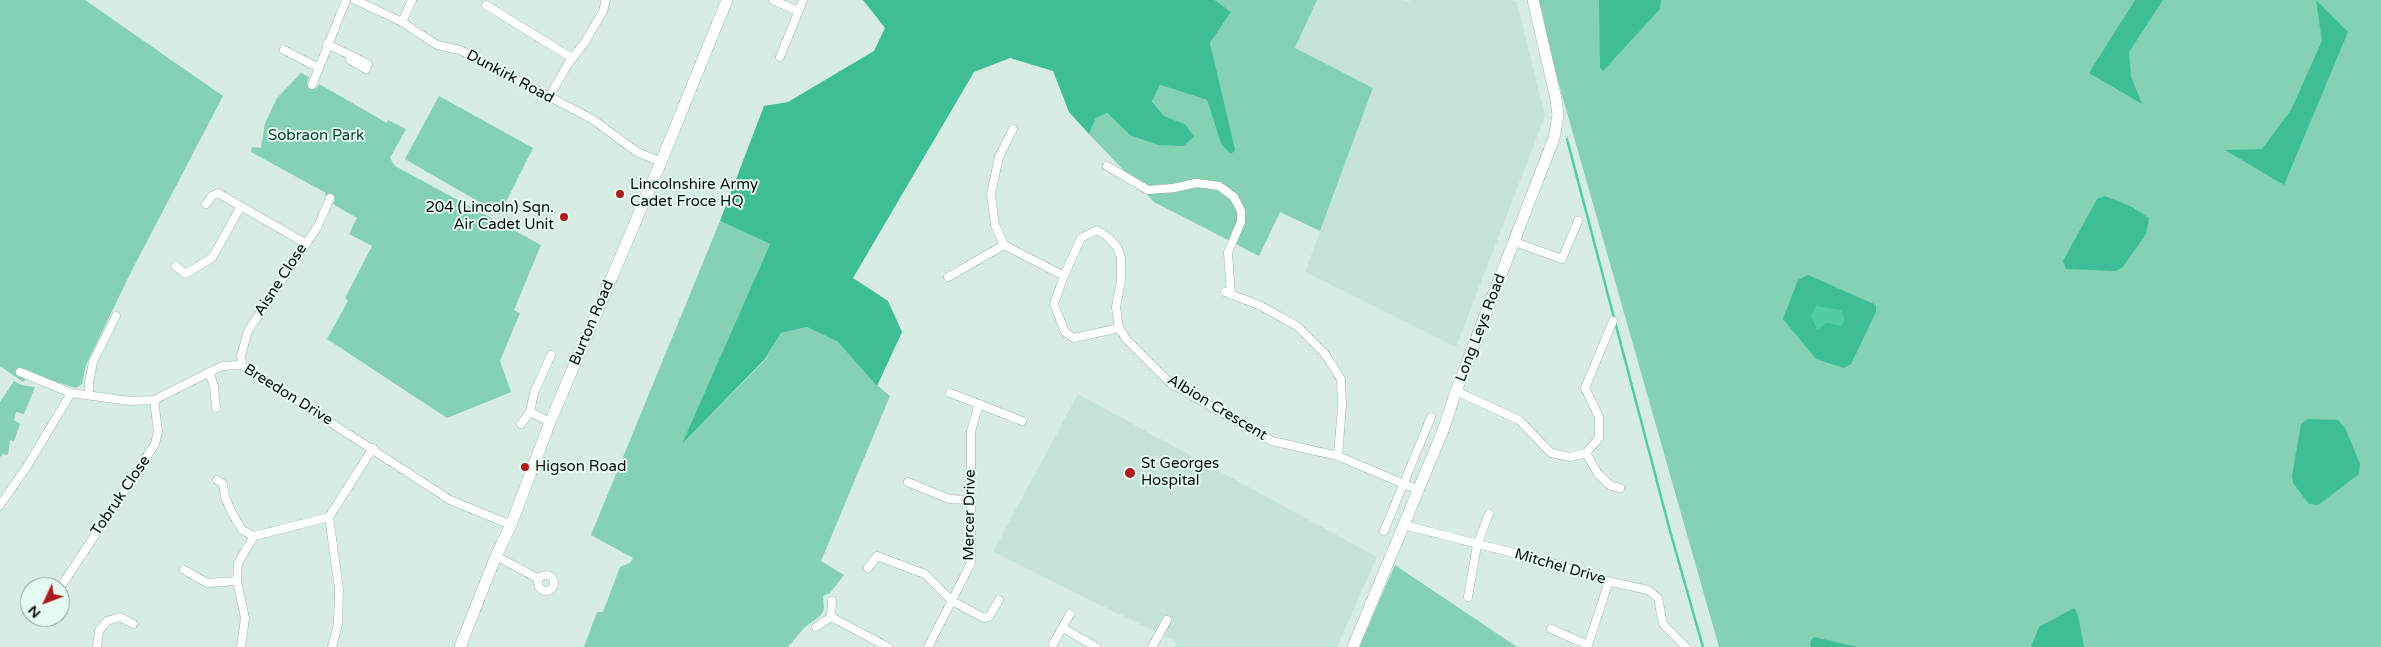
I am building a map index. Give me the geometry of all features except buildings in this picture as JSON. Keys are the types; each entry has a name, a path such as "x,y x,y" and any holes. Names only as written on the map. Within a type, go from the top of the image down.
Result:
{"main road":[{"name":"Burton Road","path":"460,647 496,556 511,525 550,422 661,162 727,0"},
{"name":"Long Leys Road","path":"1353,647 1444,428 1456,391 1551,147 1558,115 1533,0"}],"street":[{"path":"312,85 346,0"},
{"name":"Dunkirk Road","path":"355,0 402,22 437,45 460,50 592,119 638,152 661,162"},
{"path":"402,22 412,0"},
{"path":"548,97 572,58 585,42 603,11 606,0"},
{"path":"773,0 798,11"},
{"path":"780,57 803,0"},
{"path":"486,5 572,58"},
{"path":"327,44 352,56"},
{"path":"284,50 319,68"},
{"path":"1013,129 999,157 991,194 995,224 1004,245 1064,276"},
{"path":"1107,166 1148,190 1174,188 1196,183 1219,186 1234,197 1241,211 1241,216 1237,233 1228,252 1228,294 1259,304 1296,326 1325,354 1341,379 1342,406 1338,456"},
{"path":"206,204 212,196 218,193 305,243"},
{"name":"Aisne Close","path":"242,365 241,356 248,331 318,226 330,198"},
{"path":"176,266 185,274 212,258 241,206"},
{"path":"1515,242 1562,259 1578,221"},
{"path":"1097,230 1108,237 1117,247 1121,257 1122,280 1116,307 1119,328 1074,338 1065,332 1054,304 1064,276 1081,238 1097,230"},
{"path":"948,276 1004,245"},
{"path":"89,395 89,382 93,362 99,346 116,316"},
{"path":"1456,391 1519,420 1551,453 1570,457 1586,452 1599,438 1599,417 1585,388 1614,321"},
{"name":"Albion Crescent","path":"1119,328 1127,340 1170,383 1272,441 1338,456 1418,490"},
{"path":"521,424 530,412 534,393 551,355"},
{"name":"Breedon Drive","path":"20,372 71,393 111,400 154,400 222,366 242,365 373,448 450,500 511,525"},
{"path":"209,372 214,386 216,408"},
{"path":"0,505 26,468 71,393"},
{"path":"950,393 1022,421"},
{"name":"Tobruk Close","path":"67,577 155,444 158,430 154,400"},
{"name":"Mercer Drive","path":"928,647 971,563 971,431 979,404"},
{"path":"530,412 550,422"},
{"path":"1384,531 1431,417"},
{"path":"332,647 338,624 339,589 329,517 373,448"},
{"path":"1586,452 1598,474 1611,486 1620,488"},
{"path":"218,480 223,484 225,497 242,530 254,536 329,517"},
{"path":"908,482 949,499 970,500"},
{"path":"1468,597 1477,546 1489,514"},
{"name":"Mitchel Drive","path":"1404,526 1477,546 1549,562 1609,581 1648,590 1658,598 1664,624 1686,647"},
{"path":"241,647 245,618 237,581 238,564 254,536"},
{"path":"496,556 539,579"},
{"path":"868,568 877,556 925,574 952,601 984,618 989,617 999,600"},
{"path":"184,570 207,582 237,581"},
{"path":"1551,629 1588,646 1609,581"},
{"path":"831,617 832,601"},
{"path":"1053,644 1070,614"},
{"path":"98,647 99,631 107,621 120,617 133,624"},
{"path":"816,627 831,617"},
{"path":"831,617 888,647"},
{"path":"1152,647 1166,620"},
{"path":"1062,628 1096,647"}],"shaded area":[{"path":"863,0 1215,0 1231,12 1210,43 1235,150 1231,154 1221,144 1207,100 1160,85 1152,101 1164,116 1185,124 1194,137 1183,146 1158,145 1130,135 1107,113 1096,118 1089,134 1069,112 1053,71 1010,58 974,72 853,278 888,301 902,332 877,386 838,342 807,327 781,333 765,359 682,444 770,244 720,221 764,106 788,102 874,51 885,28"},
{"path":"1317,0 1404,0 1408,2 1410,0 1510,0 1517,2 1545,116 1456,347 1305,272 1373,89 1295,48"},
{"path":"1599,0 1661,0 1660,9 1603,71 1600,67"},
{"path":"2135,0 2163,0 2129,52 2131,77 2142,104 2089,73"},
{"path":"2316,0 2348,32 2284,185 2225,150 2262,149 2291,110 2322,41"},
{"path":"2105,196 2132,207 2149,218 2146,234 2122,268 2115,271 2066,269 2063,261 2097,199"},
{"path":"1808,275 1876,305 1876,312 1851,364 1844,368 1816,359 1783,319 1798,280"},
{"path":"1816,306 1841,310 1845,320 1841,326 1826,323 1817,330 1811,316"},
{"name":"St Georges Hospital","path":"1078,394 1377,557 1337,647 1174,647 1176,642 993,552"},
{"path":"2308,419 2338,420 2345,428 2360,464 2359,474 2318,505 2309,504 2293,483 2292,476 2301,424"},
{"path":"2074,608 2078,615 2084,647 2031,647 2039,627"},
{"path":"1814,637 1857,647 1811,647 1810,642"}],"green space":[{"path":"0,0 85,0 223,96 131,272 86,365 82,384 76,388 31,374 23,382 0,366"},
{"path":"1215,0 1317,0 1295,48 1373,88 1320,231 1280,212 1259,256 1154,202 1089,134 1096,118 1107,113 1130,135 1185,124 1164,116 1152,100 1160,85 1207,100 1221,144 1217,78 1210,43 1231,12"},
{"path":"1535,0 2381,0 2381,647 1719,647"},
{"name":"Sobraon Park","path":"301,73 309,77 307,83 317,88 319,84 387,123 388,120 406,129 390,158 395,166 541,245 514,310 520,313 500,361 511,392 447,418 327,339 348,301 345,298 372,246 349,234 357,218 333,204 335,200 325,195 326,193 251,152 252,147 261,148 265,123 277,98"},
{"path":"439,96 533,148 500,214 405,159"},
{"path":"720,221 770,244 683,443 765,360 781,333 807,327 838,342 877,385 890,396 821,561 844,575 830,593 823,596 824,610 820,616 804,628 788,647 584,647 597,612 603,612 620,567 630,563 633,558 591,535"},
{"path":"14,381 21,385 35,387 24,414 16,412 14,420 20,424 14,441 10,440 8,455 3,454 0,457 0,402"},
{"path":"1395,565 1517,647 1359,647"}],"waterway":[{"path":"1567,139 1670,531 1703,647"}],"place":[{"name":"Lincolnshire Army Cadet Froce HQ","path":"620,194"},
{"name":"204 (Lincoln) Sqn. Air Cadet Unit","path":"564,217"},
{"name":"Higson Road","path":"525,467"},
{"name":"St Georges Hospital","path":"1130,473"}]}
